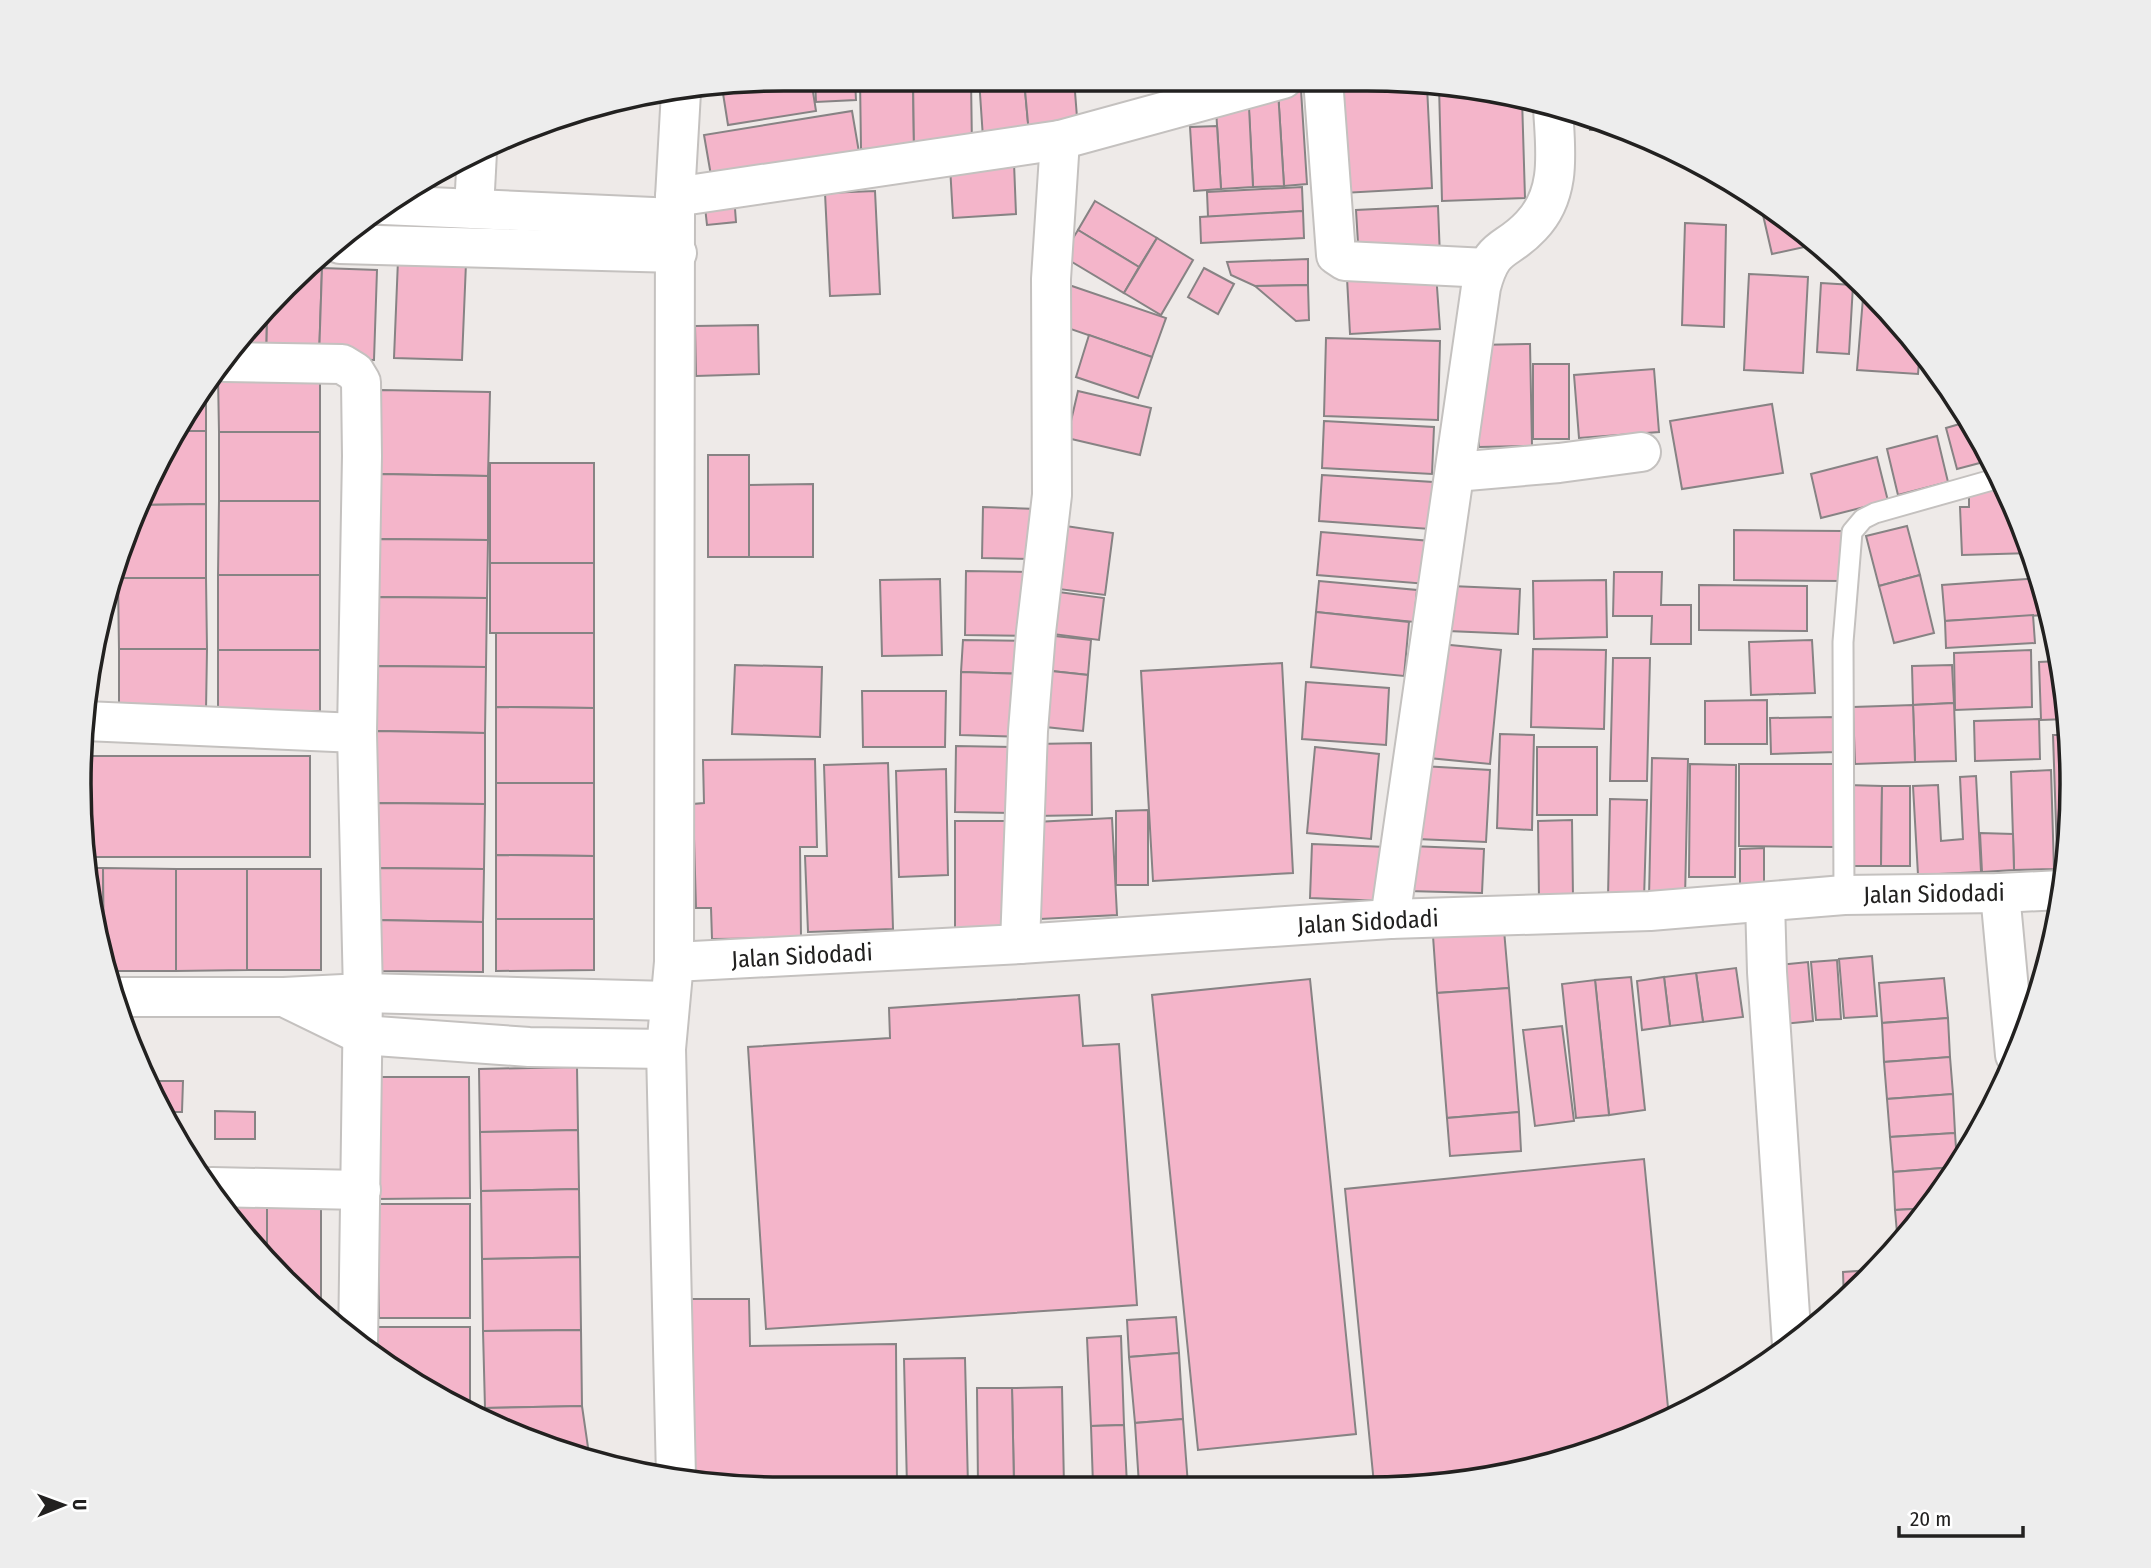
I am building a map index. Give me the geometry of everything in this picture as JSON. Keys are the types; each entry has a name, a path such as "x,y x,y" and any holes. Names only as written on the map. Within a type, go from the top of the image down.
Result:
{"street":[{"path":"351,243 676,223 1060,140 1239,91"},
{"path":"1324,91 1336,255 1345,261 1487,268"},
{"path":"676,1468 666,1049 674,962 676,223 681,99"},
{"path":"1390,919 1481,287 1495,253 1531,226 1552,191 1556,169 1553,117"},
{"path":"1020,944 1029,718 1052,495 1051,279 1060,140"},
{"path":"474,209 476,162"},
{"path":"402,206 676,223"},
{"path":"234,362 342,365 355,372 361,382 357,733 363,993 358,1331"},
{"path":"1455,471 1559,463 1641,452"},
{"path":"94,721 357,733"},
{"name":"Jalan Sidodadi","path":"674,962 1020,944 1390,919 1650,911 1844,895 2051,890"},
{"path":"2000,893 2013,1033"},
{"path":"1765,902 1767,972 1791,1332"},
{"path":"125,997 284,997 363,993 669,1001"},
{"path":"284,997 362,1035 529,1047 666,1049"},
{"path":"525,998 529,1047"},
{"path":"220,1186 361,1190"}],"lane":[{"path":"1844,895 1843,642 1852,532 1863,519 1875,513 1990,480"}],"building":[{"path":"813,91 816,111 728,125 723,94"},
{"path":"816,91 856,91 856,100 816,102"},
{"path":"860,91 913,91 914,148 861,149"},
{"path":"913,91 971,91 972,147 914,148"},
{"path":"980,91 1025,91 1029,134 983,138"},
{"path":"1025,91 1075,91 1078,130 1029,134"},
{"path":"1278,91 1301,91 1307,184 1284,186"},
{"path":"1278,91 1284,186 1253,187 1248,93"},
{"path":"1338,91 1427,94 1432,188 1343,193"},
{"path":"1439,95 1522,109 1525,198 1442,201"},
{"path":"1249,107 1253,187 1221,189 1216,109"},
{"path":"852,111 861,164 713,187 704,135"},
{"path":"1217,126 1221,189 1194,191 1190,127"},
{"path":"1014,163 1016,214 953,218 950,166"},
{"path":"1302,187 1303,211 1208,217 1207,192"},
{"path":"875,191 880,294 830,296 825,193"},
{"path":"734,195 736,222 707,225 704,198"},
{"path":"1095,201 1157,238 1139,267 1078,230"},
{"path":"1438,206 1440,257 1359,260 1356,210"},
{"path":"1303,211 1304,238 1201,243 1200,217"},
{"path":"1763,216 1805,247 1772,254"},
{"path":"1685,223 1726,225 1724,327 1682,325"},
{"path":"1078,230 1139,267 1124,293 1062,256"},
{"path":"1157,238 1193,260 1161,315 1124,293"},
{"path":"1308,259 1308,285 1255,286 1231,275 1227,262"},
{"path":"398,260 466,263 462,360 394,358"},
{"path":"322,268 319,358 266,357 267,323"},
{"path":"322,268 377,270 374,360 319,358"},
{"path":"1204,268 1234,284 1218,314 1188,297"},
{"path":"1436,273 1440,329 1350,334 1347,278"},
{"path":"1749,274 1808,277 1803,373 1744,370"},
{"path":"1821,283 1847,285 1853,290 1849,354 1817,352"},
{"path":"1069,285 1166,318 1152,357 1056,324"},
{"path":"1308,285 1309,320 1296,321 1255,286"},
{"path":"1863,300 1917,362 1918,374 1857,370"},
{"path":"267,323 266,357 239,356"},
{"path":"758,325 759,374 696,376 695,326"},
{"path":"1089,335 1152,357 1138,398 1076,377"},
{"path":"1326,338 1440,341 1438,420 1324,416"},
{"path":"1530,344 1532,446 1479,447 1477,345"},
{"path":"1533,364 1569,364 1569,439 1533,439"},
{"path":"1654,369 1659,432 1579,438 1574,375"},
{"path":"320,375 320,432 219,432 218,385 224,376"},
{"path":"380,390 490,392 488,476 380,474"},
{"path":"1078,391 1151,408 1140,455 1067,438"},
{"path":"206,402 206,431 188,431"},
{"path":"1772,404 1783,473 1682,489 1670,421"},
{"path":"1324,421 1434,427 1432,474 1322,468"},
{"path":"1959,424 1981,463 1957,469 1946,428"},
{"path":"188,431 206,431 206,504 150,505"},
{"path":"219,432 320,432 320,501 219,501"},
{"path":"1937,436 1948,482 1898,495 1887,449"},
{"path":"708,455 749,455 749,557 708,557"},
{"path":"1877,457 1888,501 1821,518 1811,474"},
{"path":"490,463 594,463 594,563 490,563"},
{"path":"380,474 488,476 488,540 379,539"},
{"path":"1322,475 1433,482 1430,529 1319,521"},
{"path":"813,484 813,557 749,557 749,485"},
{"path":"1993,487 2020,553 1962,555 1960,507 1969,507 1969,492"},
{"path":"219,501 320,501 320,575 218,575"},
{"path":"206,504 206,578 123,578 150,505"},
{"path":"983,507 1037,509 1036,559 982,558"},
{"path":"1059,525 1113,533 1105,595 1051,588"},
{"path":"1907,526 1920,575 1879,586 1866,536"},
{"path":"1734,530 1843,531 1843,581 1734,580"},
{"path":"1321,532 1431,541 1427,584 1317,575"},
{"path":"379,539 488,540 487,598 378,597"},
{"path":"490,563 594,563 594,633 490,633"},
{"path":"966,571 1032,572 1031,636 965,635"},
{"path":"1614,572 1662,572 1661,605 1691,605 1691,644 1651,644 1652,616 1613,616"},
{"path":"218,575 320,575 320,650 218,650"},
{"path":"1920,575 1934,633 1894,643 1879,586"},
{"path":"123,578 206,578 207,649 119,649 118,594"},
{"path":"940,579 942,655 882,656 880,580"},
{"path":"2028,579 2039,615 1945,621 1942,585"},
{"path":"1606,580 1607,637 1534,639 1533,581"},
{"path":"1319,581 1417,590 1414,622 1316,612"},
{"path":"1699,585 1807,586 1807,631 1699,630"},
{"path":"1451,586 1520,589 1518,634 1448,631"},
{"path":"1051,591 1104,598 1099,640 1045,633"},
{"path":"378,597 487,598 486,667 377,666"},
{"path":"1316,612 1409,622 1404,676 1311,667"},
{"path":"2033,615 2035,643 1946,648 1945,621"},
{"path":"496,633 594,633 594,708 496,707"},
{"path":"1046,635 1091,640 1088,675 1042,670"},
{"path":"963,640 1027,641 1027,674 961,672"},
{"path":"1812,640 1815,693 1751,695 1749,642"},
{"path":"1440,644 1501,650 1490,764 1429,758"},
{"path":"119,649 207,649 206,711 119,711"},
{"path":"1533,649 1606,650 1604,729 1531,727"},
{"path":"218,650 320,650 320,711 218,712"},
{"path":"2031,650 2032,707 1955,710 1954,653"},
{"path":"1613,658 1650,658 1647,781 1610,781"},
{"path":"2039,662 2049,662 2057,719 2041,720"},
{"path":"1282,663 1293,873 1153,881 1141,671"},
{"path":"735,665 822,667 820,737 732,734"},
{"path":"1952,665 1954,703 1913,705 1912,666"},
{"path":"377,666 486,667 485,733 377,731"},
{"path":"1042,670 1088,675 1083,731 1036,726"},
{"path":"961,672 1027,674 1025,737 960,735"},
{"path":"1306,682 1389,688 1386,745 1302,739"},
{"path":"862,691 946,691 945,747 863,747"},
{"path":"1767,700 1767,744 1705,744 1705,701"},
{"path":"1954,703 1956,761 1915,762 1913,705"},
{"path":"1913,705 1915,762 1855,764 1853,707"},
{"path":"496,707 594,708 594,783 496,783"},
{"path":"1835,717 1836,752 1771,754 1770,718"},
{"path":"2039,719 2040,759 1975,761 1974,721"},
{"path":"377,731 485,733 485,804 376,803"},
{"path":"1500,734 1534,735 1532,830 1497,828"},
{"path":"2053,735 2059,735 2059,739 2057,849"},
{"path":"1091,743 1092,815 1035,816 1034,744"},
{"path":"956,746 1013,747 1012,813 955,812"},
{"path":"1315,747 1379,754 1371,839 1307,833"},
{"path":"1537,747 1597,747 1597,815 1537,815"},
{"path":"92,756 310,756 310,857 95,857 92,829"},
{"path":"1652,758 1688,759 1685,899 1649,898"},
{"path":"815,759 817,847 800,847 801,938 712,939 711,908 696,908 693,804 704,803 703,760"},
{"path":"888,763 893,929 808,932 805,856 827,856 824,765"},
{"path":"1690,764 1736,765 1735,877 1689,877"},
{"path":"1739,764 1835,764 1835,847 1739,846"},
{"path":"1422,766 1490,770 1486,842 1417,839"},
{"path":"946,769 948,875 899,877 896,771"},
{"path":"2051,770 2054,869 2014,870 2011,772"},
{"path":"1976,776 1981,872 1918,875 1913,786 1938,785 1941,841 1963,839 1960,777"},
{"path":"496,783 594,783 594,856 496,855"},
{"path":"1847,785 1882,786 1881,866 1847,866"},
{"path":"1882,786 1910,786 1910,866 1881,866"},
{"path":"1610,799 1647,800 1644,899 1608,898"},
{"path":"376,803 485,804 484,869 375,868"},
{"path":"1148,810 1148,885 1116,885 1116,811"},
{"path":"1112,818 1117,915 1040,919 1035,822"},
{"path":"1572,820 1573,899 1539,900 1538,821"},
{"path":"955,821 1013,821 1013,933 955,934"},
{"path":"1980,833 2013,834 2014,870 1982,872"},
{"path":"1312,844 1387,847 1384,901 1310,898"},
{"path":"1410,846 1484,849 1482,893 1408,891"},
{"path":"1764,848 1764,887 1740,888 1740,849"},
{"path":"496,855 594,856 594,919 496,919"},
{"path":"96,868 103,868 103,913"},
{"path":"103,868 176,869 176,971 117,971 103,916"},
{"path":"375,868 484,869 483,922 374,920"},
{"path":"176,869 247,869 247,970 176,971"},
{"path":"247,869 321,869 321,970 247,970"},
{"path":"496,919 594,919 594,970 496,971"},
{"path":"374,920 483,922 483,972 374,971"},
{"path":"1504,930 1509,988 1437,993 1433,936"},
{"path":"1872,956 1877,1016 1844,1018 1839,959"},
{"path":"1837,960 1841,1019 1816,1020 1811,962"},
{"path":"1808,962 1813,1021 1783,1024 1779,965"},
{"path":"1736,968 1743,1017 1703,1022 1696,973"},
{"path":"1696,973 1703,1022 1670,1026 1664,977"},
{"path":"1631,977 1645,1110 1609,1115 1595,980"},
{"path":"1664,977 1670,1026 1642,1030 1637,981"},
{"path":"1944,978 1948,1018 1882,1023 1879,983"},
{"path":"1310,979 1356,1434 1198,1450 1152,995"},
{"path":"1595,980 1609,1115 1576,1118 1562,984"},
{"path":"1509,988 1519,1112 1447,1118 1437,993"},
{"path":"1079,995 1083,1046 1119,1044 1137,1305 766,1329 748,1047 890,1038 889,1008"},
{"path":"1948,1018 1950,1057 1884,1062 1882,1023"},
{"path":"1562,1026 1574,1121 1535,1126 1523,1030"},
{"path":"1950,1057 1953,1094 1887,1099 1884,1062"},
{"path":"577,1067 578,1130 480,1132 479,1069"},
{"path":"375,1077 469,1077 470,1198 377,1199"},
{"path":"158,1081 183,1081 182,1112 174,1112"},
{"path":"1953,1094 1955,1133 1890,1137 1887,1099"},
{"path":"215,1111 255,1112 255,1139 215,1139"},
{"path":"1519,1112 1521,1151 1450,1156 1447,1118"},
{"path":"578,1130 579,1189 481,1191 480,1132"},
{"path":"1955,1133 1956,1148 1944,1168 1893,1172 1890,1137"},
{"path":"1644,1159 1668,1409 1590,1440 1502,1464 1412,1476 1373,1477 1345,1189"},
{"path":"1944,1168 1915,1209 1895,1210 1893,1172"},
{"path":"579,1189 580,1257 482,1259 481,1191"},
{"path":"378,1204 470,1204 470,1318 379,1318"},
{"path":"233,1205 267,1206 267,1245"},
{"path":"321,1205 321,1299 267,1245 267,1206"},
{"path":"1915,1209 1897,1230 1895,1210"},
{"path":"580,1257 581,1330 483,1331 482,1259"},
{"path":"1860,1271 1844,1287 1843,1272"},
{"path":"687,1299 749,1299 750,1346 896,1344 897,1477 739,1476 688,1470"},
{"path":"1176,1317 1179,1353 1129,1357 1127,1320"},
{"path":"376,1327 470,1327 470,1402 437,1384 376,1344"},
{"path":"581,1330 582,1406 485,1408 483,1331"},
{"path":"1121,1336 1124,1425 1091,1426 1087,1338"},
{"path":"1179,1353 1183,1419 1135,1423 1129,1357"},
{"path":"965,1358 968,1477 907,1477 904,1359"},
{"path":"1062,1387 1064,1477 1014,1477 1012,1388"},
{"path":"977,1388 1012,1388 1014,1477 978,1477"},
{"path":"582,1406 588,1448 519,1424 485,1408"},
{"path":"1183,1419 1187,1477 1138,1477 1135,1423"},
{"path":"1124,1425 1127,1477 1093,1477 1091,1426"}]}
